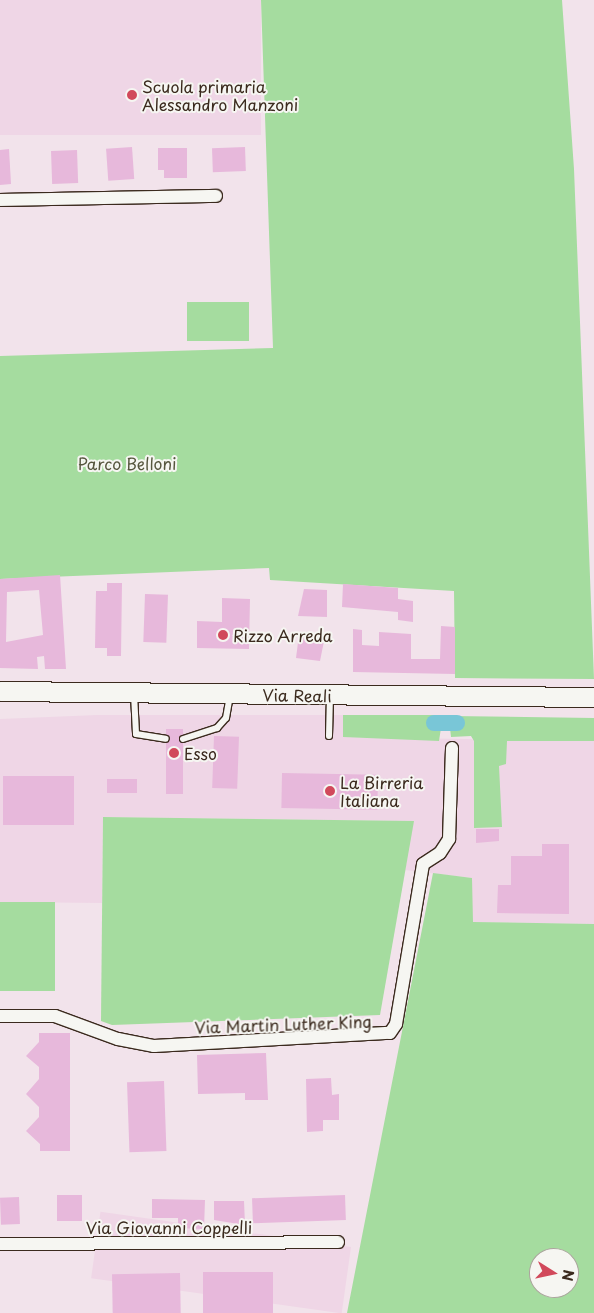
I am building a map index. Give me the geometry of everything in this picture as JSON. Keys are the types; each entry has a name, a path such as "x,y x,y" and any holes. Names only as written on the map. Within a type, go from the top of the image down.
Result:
{"main road":[{"name":"Via Reali","path":"0,691 594,697"}],"street":[{"path":"0,200 216,196"},
{"name":"Via Martin Luther King","path":"0,1016 55,1016 118,1039 154,1046 390,1033 396,1024 423,864 440,853 448,839 452,748"},
{"name":"Via Giovanni Coppelli","path":"0,1244 338,1242"}],"lane":[{"path":"134,692 136,734 166,739"},
{"path":"183,739 217,728 230,708 230,694"},
{"path":"329,736 330,695"}],"shaded area":[{"name":"Scuola primaria Alessandro Manzoni","path":"0,0 261,0 261,135 0,135"},
{"path":"97,715 343,715 343,737 594,741 594,924 472,922 472,878 405,870 413,821 103,817 102,903 0,902 0,719"},
{"path":"100,1212 351,1247 342,1313 91,1278"}],"green space":[{"name":"Parco Belloni","path":"261,0 562,0 574,169 594,679 455,678 454,591 270,580 269,568 0,579 0,356 273,348"},
{"path":"187,302 249,302 249,341 187,341"},
{"path":"343,715 443,715 443,720 434,723 441,728 439,741 343,737"},
{"path":"450,716 594,718 594,741 507,741 506,764 499,766 502,827 474,828 474,741 471,736 451,737 450,728 457,723"},
{"path":"103,817 414,821 380,1015 112,1025 101,1021"},
{"path":"433,873 472,878 473,922 594,924 594,1313 347,1313"},
{"path":"0,902 55,902 55,991 0,991"}],"building":[{"path":"132,147 134,179 108,181 106,149"},
{"path":"245,147 246,171 213,172 212,148"},
{"path":"158,148 187,148 187,178 164,178 164,170 158,170"},
{"path":"9,149 11,184 0,185 0,150"},
{"path":"77,150 78,183 52,184 51,151"},
{"path":"60,575 66,669 45,669 44,656 37,657 38,669 0,668 0,579","holes":["39,590 43,635 6,642 7,592"]},
{"path":"107,583 122,583 121,656 107,656 107,648 95,648 96,591 107,591"},
{"path":"343,584 398,588 398,599 413,601 413,622 398,620 398,612 342,607"},
{"path":"304,589 327,590 327,617 298,616"},
{"path":"145,594 168,595 166,643 143,642"},
{"name":"Rizzo Arreda","path":"222,598 250,599 249,649 197,648 197,621 222,622"},
{"path":"441,626 455,627 455,674 353,672 353,629 362,630 362,645 379,646 379,632 411,634 411,659 440,659"},
{"path":"299,635 325,636 320,661 296,658"},
{"path":"166,729 183,729 183,794 166,794"},
{"path":"214,736 239,737 237,789 212,788"},
{"name":"La Birreria Italiana","path":"282,773 378,775 377,810 281,808"},
{"path":"3,776 74,776 74,825 3,825"},
{"path":"107,779 137,779 137,793 107,793"},
{"path":"476,829 499,829 499,841 476,843"},
{"path":"542,844 569,844 569,914 497,913 498,885 511,885 511,856 542,856"},
{"path":"39,1033 70,1033 70,1151 40,1151 40,1144 26,1131 39,1117 39,1107 26,1094 39,1079 39,1067 26,1056 39,1042"},
{"path":"266,1053 268,1100 245,1100 245,1093 198,1094 197,1055"},
{"path":"331,1078 332,1095 339,1094 339,1120 323,1120 323,1131 307,1132 306,1079"},
{"path":"164,1081 166,1151 129,1152 127,1082"},
{"path":"57,1195 82,1195 82,1221 57,1221"},
{"path":"345,1195 346,1220 253,1223 252,1198"},
{"path":"19,1197 20,1224 1,1225 0,1198"},
{"path":"152,1199 205,1200 204,1229 178,1228 178,1218 152,1218"},
{"path":"214,1201 244,1201 245,1225 214,1220"},
{"path":"203,1272 273,1272 273,1313 203,1313"},
{"path":"180,1273 181,1313 113,1313 112,1274"}],"waterway":[{"path":"434,723 457,723"}],"place":[{"name":"Scuola primaria Alessandro Manzoni","path":"132,95"},
{"name":"Rizzo Arreda","path":"223,635"},
{"name":"Esso","path":"174,753"},
{"name":"La Birreria Italiana","path":"330,791"}]}
